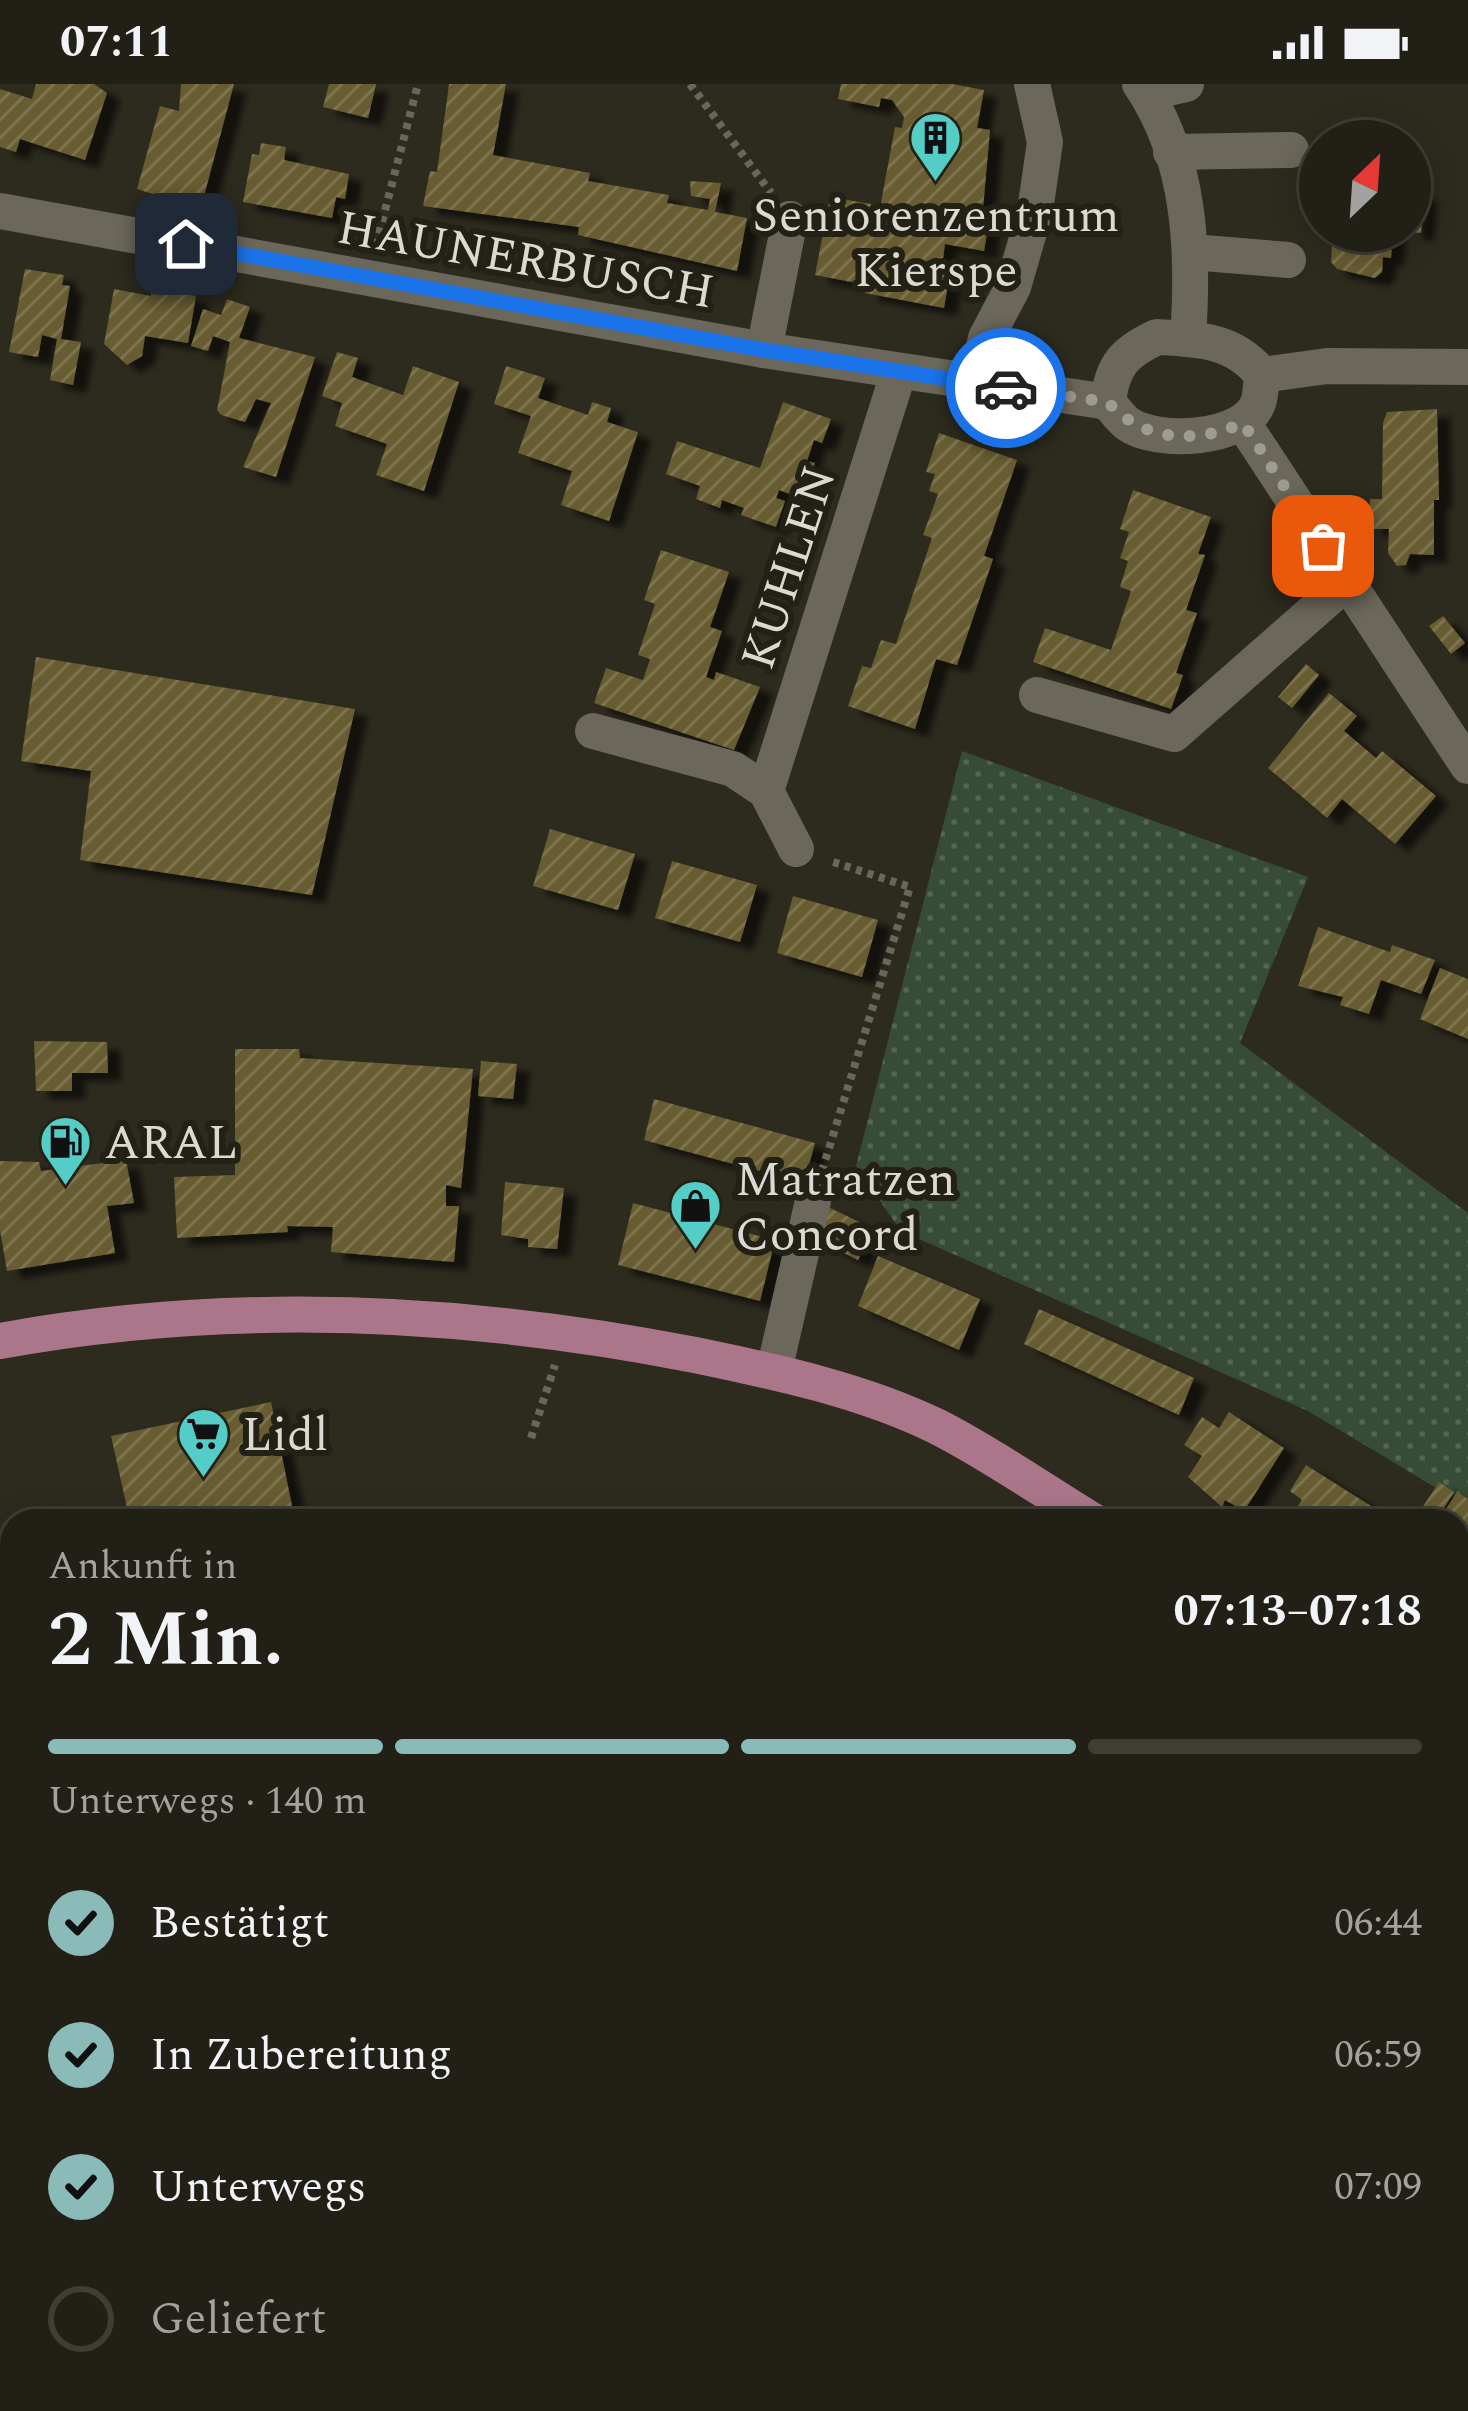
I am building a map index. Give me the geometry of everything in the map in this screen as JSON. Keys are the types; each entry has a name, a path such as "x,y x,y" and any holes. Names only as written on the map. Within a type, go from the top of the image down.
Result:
{"main road":[{"path":"0,1342 62,1330 255,1314 437,1319 565,1334 775,1371 938,1427 1073,1509"}],"street":[{"path":"976,383 986,338 1012,287 1035,211 1045,142 1032,84"},
{"path":"1186,84 1144,89 1183,189 1192,252 1188,338"},
{"path":"1171,152 1291,150"},
{"name":"HAUNERBUSCH","path":"0,212 764,350 1108,402"},
{"path":"764,350 790,219"},
{"path":"1192,252 1288,260"},
{"path":"1157,338 1188,338 1246,354 1262,374 1258,406 1243,423 1216,435 1168,434 1130,426 1108,402 1111,374 1129,350 1157,338"},
{"path":"1262,374 1328,366 1468,367"},
{"name":"KUHLEN","path":"766,791 899,371"},
{"path":"1243,423 1468,766"},
{"path":"1037,694 1174,734 1346,582"},
{"path":"593,731 733,770 766,791 796,849"},
{"path":"775,1371 813,1201"}],"path":[{"path":"368,279 418,84"},
{"path":"690,84 790,219"},
{"path":"796,849 910,887 829,1147"},
{"path":"531,1438 565,1334"}],"green space":[{"path":"962,751 1308,877 1240,1043 1468,1213 1468,1507 1308,1411 901,1231 856,1166"}],"building":[{"path":"36,84 94,84 107,93 85,160 20,139 16,152 0,147 0,89 32,99"},
{"path":"181,84 234,84 201,207 175,201 167,205 162,197 137,189 160,106 179,111"},
{"path":"329,84 376,84 368,118 323,107"},
{"path":"449,84 506,84 493,155 590,173 588,181 669,195 667,203 708,210 710,199 691,196 690,181 721,183 715,212 747,218 737,271 578,235 579,227 423,206 430,171 437,172"},
{"name":"Seniorenzentrum Kierspe","path":"841,84 952,84 984,90 977,128 990,130 983,208 991,210 984,251 945,244 942,265 951,267 944,308 865,293 868,277 858,275 857,283 815,275 830,197 871,204 870,213 886,216 888,209 880,208 895,127 902,128 904,117 892,100 881,98 879,107 838,99"},
{"path":"261,143 286,147 284,160 349,174 345,199 336,197 332,218 243,202 252,154 259,155"},
{"path":"1332,252 1391,252 1391,258 1383,257 1382,272 1375,278 1337,269 1331,262"},
{"path":"25,269 64,275 62,285 70,286 61,339 81,342 73,385 50,380 57,339 42,335 38,357 9,352"},
{"path":"152,288 196,296 188,343 145,336 142,356 127,365 104,344 114,289 151,296"},
{"path":"227,299 250,307 239,338 315,357 276,477 243,467 271,403 256,399 245,422 221,415 217,410 230,342 213,336 208,351 191,346 203,309 221,315"},
{"path":"337,352 358,358 352,377 403,395 413,366 459,382 424,491 376,475 387,444 335,426 342,403 322,396"},
{"path":"506,366 545,378 538,398 588,415 592,402 611,408 607,422 638,432 609,521 561,505 572,471 518,453 531,416 494,404"},
{"path":"783,402 831,419 822,443 814,440 807,461 815,463 803,499 779,490 776,498 785,501 776,527 741,515 744,508 722,500 720,508 696,499 700,486 666,474 677,441 760,468"},
{"path":"1437,409 1439,500 1434,500 1434,555 1410,554 1406,565 1397,566 1388,553 1389,529 1369,529 1370,499 1382,499 1383,423 1387,412"},
{"path":"939,433 1017,460 984,556 993,559 957,665 936,659 915,729 848,706 862,666 871,668 881,640 896,644 932,538 923,535 938,494 929,491 935,474 926,472"},
{"path":"1133,490 1211,517 1198,554 1205,555 1186,610 1197,613 1176,673 1183,675 1171,709 1033,662 1045,628 1111,650 1131,591 1120,587 1128,561 1120,558 1129,532 1120,529"},
{"path":"661,550 729,572 710,627 722,631 706,677 714,680 716,672 760,687 734,750 594,703 606,668 643,680 650,659 638,655 655,604 644,600"},
{"path":"1443,616 1465,643 1451,654 1429,626"},
{"path":"36,657 355,709 312,895 80,860 91,771 21,761"},
{"path":"1306,664 1319,675 1292,708 1278,697"},
{"path":"1329,693 1357,716 1344,731 1376,758 1382,751 1436,796 1395,844 1342,799 1327,818 1268,768"},
{"path":"550,829 635,854 618,910 533,886"},
{"path":"672,861 757,885 740,942 655,918"},
{"path":"793,896 878,920 862,977 777,953"},
{"path":"1318,927 1390,952 1392,945 1435,960 1421,994 1381,980 1369,1014 1340,1005 1343,997 1298,986"},
{"path":"1440,968 1468,979 1468,1039 1420,1019"},
{"path":"34,1041 107,1042 108,1073 72,1073 72,1091 36,1091"},
{"path":"235,1049 299,1049 300,1058 473,1069 461,1188 446,1185 446,1206 459,1206 454,1262 331,1252 333,1227 287,1226 288,1232 177,1238 174,1177 235,1175"},
{"path":"481,1061 517,1064 513,1099 478,1096"},
{"path":"654,1099 815,1143 804,1183 644,1140"},
{"path":"126,1160 134,1203 107,1206 115,1253 7,1271 0,1230 0,1161 39,1162 41,1171"},
{"path":"505,1182 564,1188 557,1249 528,1247 528,1239 501,1235"},
{"name":"Matratzen Concord","path":"633,1203 775,1240 760,1301 618,1265"},
{"path":"826,1206 872,1228 858,1260 812,1237"},
{"path":"878,1256 980,1299 959,1350 858,1306"},
{"path":"1039,1309 1194,1378 1179,1415 1024,1344"},
{"name":"Lidl","path":"271,1402 293,1509 127,1509 111,1436"},
{"path":"1229,1412 1284,1448 1245,1509 1225,1500 1222,1507 1188,1477 1202,1456 1184,1445 1202,1417 1219,1428"},
{"path":"1306,1465 1371,1506 1296,1509 1302,1500 1290,1491"},
{"path":"1439,1482 1454,1492 1443,1509 1421,1509"},
{"path":"1457,1492 1468,1499 1468,1509 1446,1509"}],"way so far":[{"path":"1006,388 1108,402 1130,426 1168,434 1216,435 1243,423 1323,546"}],"place":[{"name":"Seniorenzentrum Kierspe","path":"936,184"},
{"name":"ARAL","path":"65,1187"},
{"name":"Matratzen Concord","path":"696,1252"},
{"name":"Lidl","path":"203,1479"}],"route":[{"path":"186,244 764,350 1006,388"}]}
